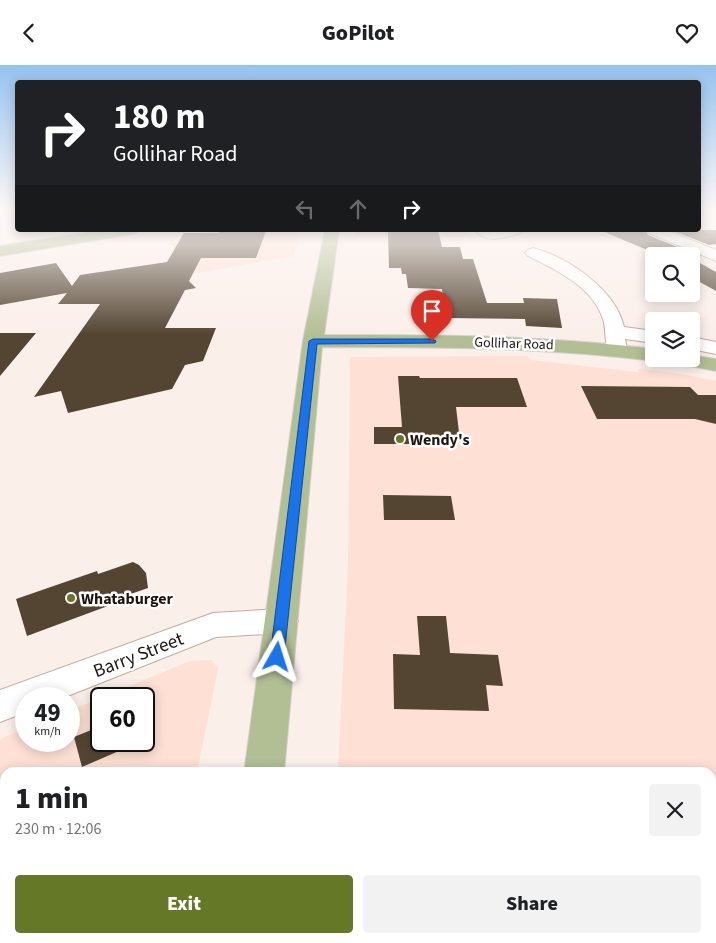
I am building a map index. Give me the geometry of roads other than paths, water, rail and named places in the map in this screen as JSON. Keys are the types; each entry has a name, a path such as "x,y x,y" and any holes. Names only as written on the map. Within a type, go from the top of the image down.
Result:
{"main road":[{"path":"265,767 313,341 328,253"},
{"name":"Gollihar Road","path":"313,341 522,343 616,340 645,351"},
{"path":"700,362 716,365"}],"street":[{"path":"533,253 575,274 595,291 606,306 612,320 616,340 645,338"},
{"path":"700,345 716,348"},
{"name":"Barry Street","path":"0,706 214,625 281,621"}],"place":[{"name":"Wendy's","path":"400,439"},
{"name":"Whataburger","path":"71,598"}]}
